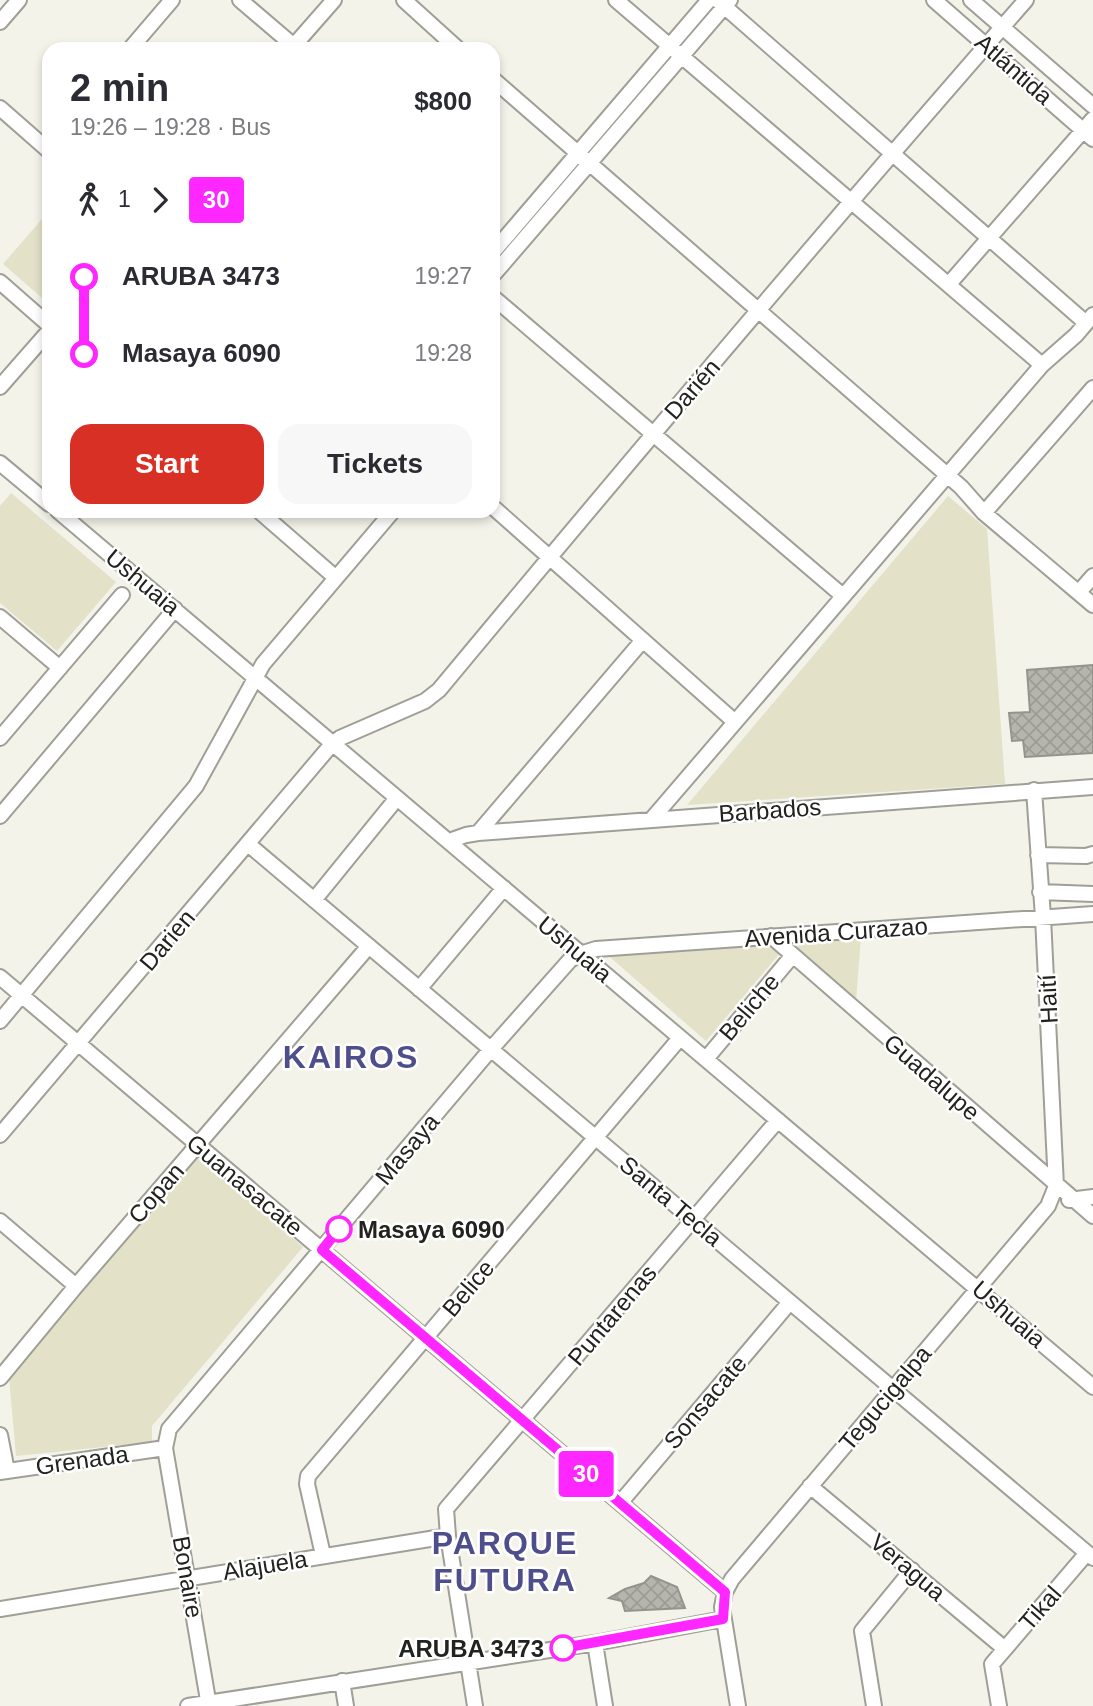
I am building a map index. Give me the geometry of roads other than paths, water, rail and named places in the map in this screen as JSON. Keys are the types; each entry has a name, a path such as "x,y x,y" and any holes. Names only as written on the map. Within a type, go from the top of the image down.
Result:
{"street":[{"path":"0,22 19,0"},
{"path":"136,42 172,0"},
{"path":"240,0 287,42"},
{"path":"297,42 334,0"},
{"path":"404,0 450,42"},
{"path":"616,0 1042,365"},
{"path":"500,244 709,0"},
{"name":"Atlántida","path":"934,0 986,46 1090,129"},
{"name":"Atlántida","path":"971,0 1093,106"},
{"name":"Darién","path":"332,744 341,737 431,698 891,153 1026,0"},
{"path":"500,267 683,57 723,2 988,239 1090,319 1042,365 652,820"},
{"path":"500,85 961,487 984,513 1093,605"},
{"path":"0,108 42,142"},
{"path":"949,284 1090,129"},
{"path":"0,282 42,319"},
{"path":"500,303 843,596"},
{"path":"0,387 42,339"},
{"path":"984,513 1093,388"},
{"path":"0,463 42,498"},
{"path":"500,513 736,722"},
{"name":"Ushuaia","path":"66,518 1093,1387"},
{"path":"267,518 336,578"},
{"path":"0,1021 196,786 255,676 387,518"},
{"path":"1079,592 1093,576"},
{"path":"0,738 122,595"},
{"path":"0,816 175,609"},
{"path":"0,617 60,668"},
{"path":"478,833 643,640"},
{"name":"Darien","path":"0,1135 332,744"},
{"name":"Barbados","path":"449,841 478,833 1093,787"},
{"name":"Haití","path":"1034,790 1056,1186 1048,1206"},
{"path":"314,900 397,798"},
{"name":"Santa Tecla","path":"248,844 1090,1555"},
{"path":"1038,855 1093,854"},
{"path":"419,989 504,888"},
{"path":"1040,892 1093,894"},
{"name":"Avenida Curazao","path":"580,954 596,949 1093,914"},
{"name":"Guadalupe","path":"771,936 1093,1216"},
{"name":"Copan","path":"0,1378 197,1144 369,946"},
{"name":"Masaya","path":"165,1448 169,1429 175,1420 491,1049 563,967 580,954"},
{"name":"Beliche","path":"706,1059 793,955"},
{"name":"Guanasacate","path":"0,977 725,1592"},
{"name":"Belice","path":"323,1555 307,1484 308,1476 680,1038"},
{"name":"Puntarenas","path":"448,1536 446,1509 778,1120"},
{"path":"1048,1206 1072,1199 1093,1197"},
{"name":"Tegucigalpa","path":"725,1592 732,1579 1048,1206"},
{"path":"0,1221 76,1286"},
{"name":"Sonsacate","path":"620,1503 790,1302"},
{"path":"0,1435 4,1472"},
{"name":"Grenada","path":"4,1472 165,1448"},
{"name":"Bonaire","path":"165,1448 209,1704"},
{"name":"Veragua","path":"810,1486 1004,1649"},
{"path":"448,1536 475,1706"},
{"name":"Alajuela","path":"0,1609 448,1536"},
{"name":"Tikal","path":"999,1706 992,1664 1090,1555"},
{"path":"874,1706 862,1631 912,1570"},
{"path":"725,1592 723,1619 738,1706"},
{"path":"188,1706 595,1643 723,1619"},
{"path":"595,1643 605,1706"},
{"path":"342,1681 346,1706"}],"place":[{"name":"Masaya 6090","path":"339,1229"},
{"name":"ARUBA 3473","path":"563,1648"}],"district":[{"name":"KAIROS","path":"351,1057"},
{"name":"PARQUE FUTURA","path":"505,1562"}]}
